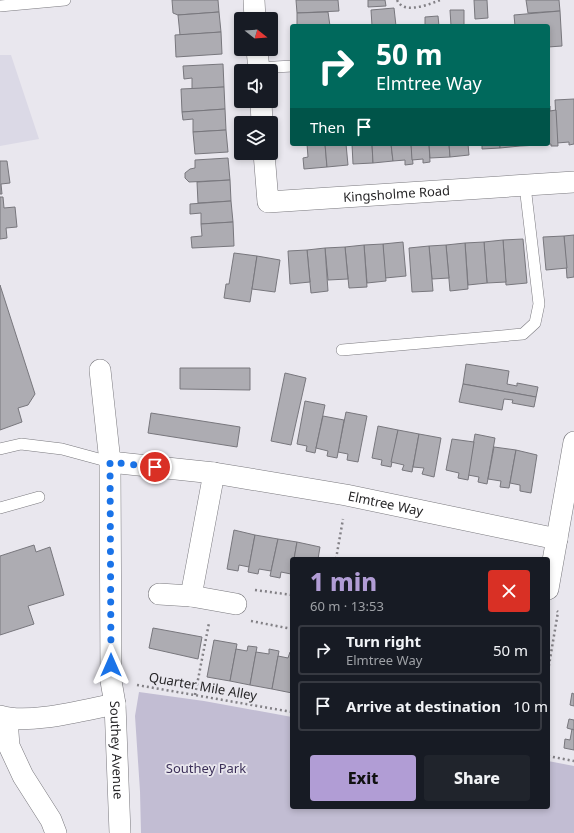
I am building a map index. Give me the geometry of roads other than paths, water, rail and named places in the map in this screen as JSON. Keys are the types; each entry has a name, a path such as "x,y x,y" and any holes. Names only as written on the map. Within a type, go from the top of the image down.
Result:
{"street":[{"path":"254,0 255,12"},
{"name":"Kingsholme Road","path":"265,160 268,202 574,182"},
{"path":"100,370 110,462 111,680 115,704"},
{"path":"550,598 557,539 571,474 574,442"},
{"name":"Elmtree Way","path":"110,462 214,473 346,495 557,539"},
{"path":"191,596 214,473"},
{"path":"159,594 191,596 236,604"},
{"name":"Southey Avenue","path":"56,833 51,820 24,776 9,746 4,718 35,718 115,704 120,833"}],"lane":[{"path":"0,6 65,0"},
{"path":"258,63 290,66"},
{"path":"342,350 523,334 534,323 539,304 525,186"},
{"path":"0,449 21,444 62,449 110,462"},
{"path":"0,508 39,498"}],"park label":[{"name":"Southey Park","path":"206,768"}]}
